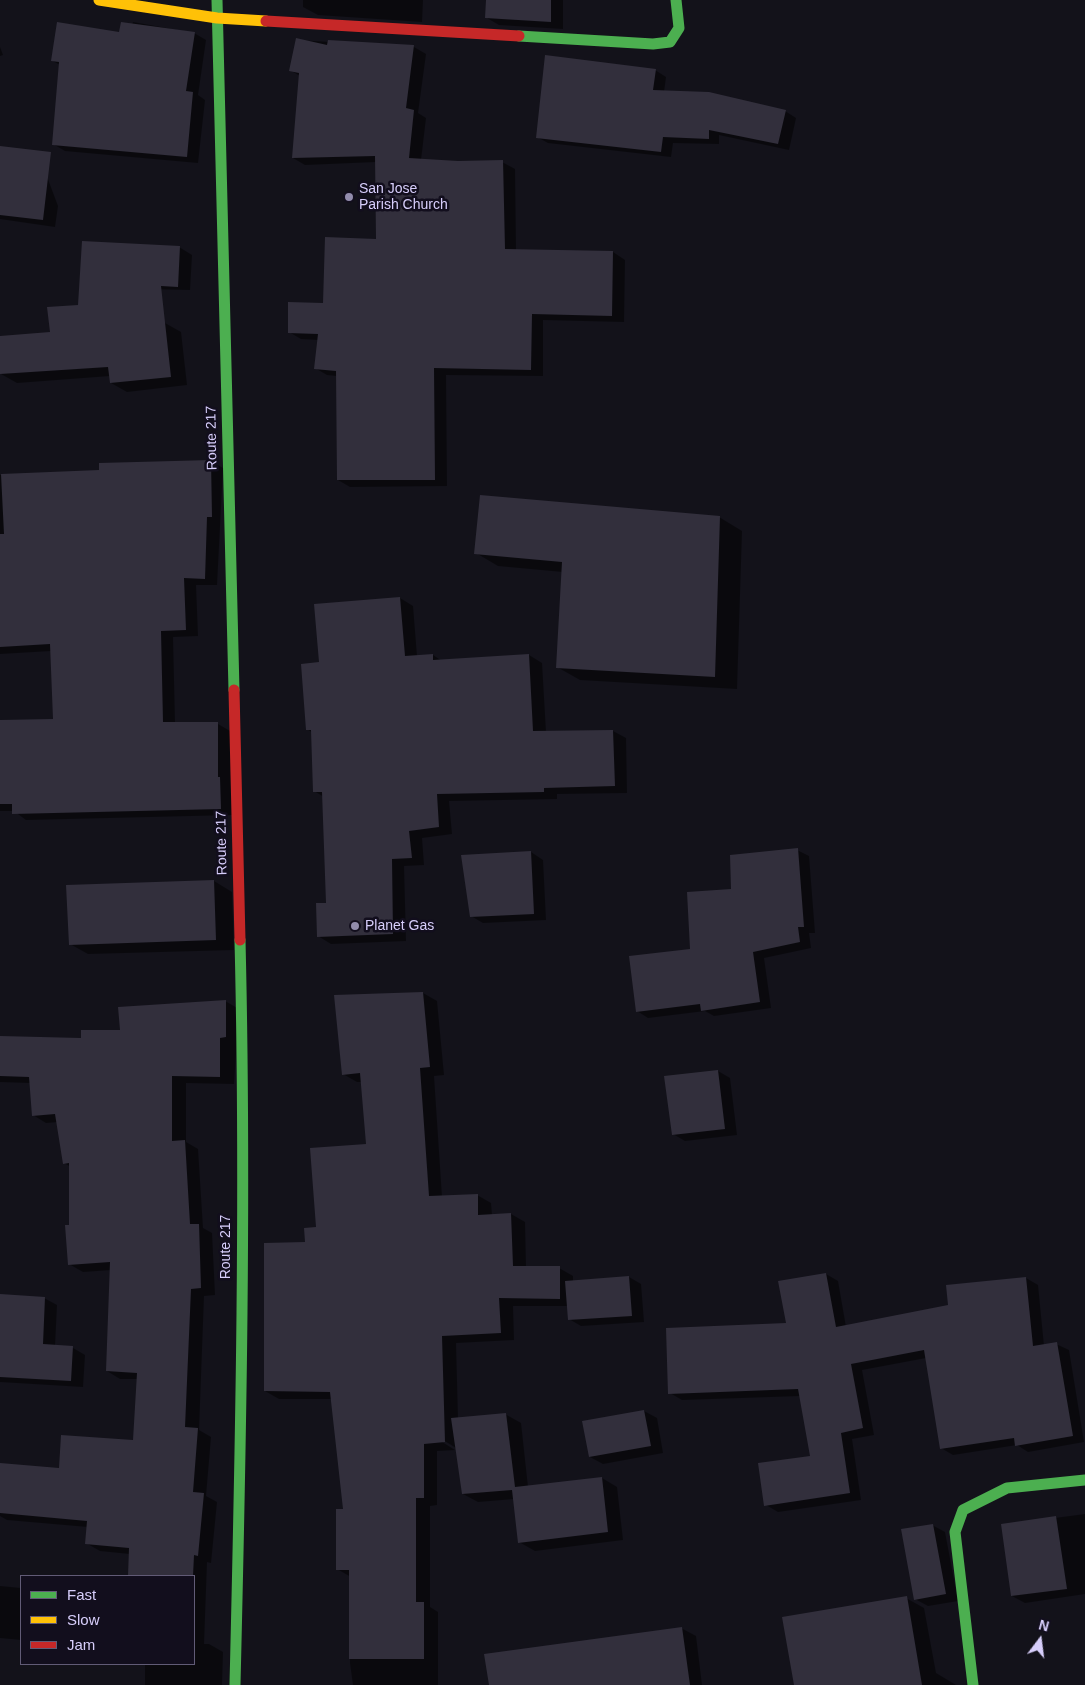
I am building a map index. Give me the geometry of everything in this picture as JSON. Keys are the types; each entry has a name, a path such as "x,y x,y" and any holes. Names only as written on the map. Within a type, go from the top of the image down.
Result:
{"main road":[{"path":"99,0 217,18 653,44 670,42 679,28 676,0"},
{"name":"Route 217","path":"217,0 242,1034 241,1431 235,1685"},
{"path":"973,1685 955,1532 963,1510 1007,1488 1085,1480"}],"building":[{"path":"486,0 551,0 551,22 485,18"},
{"path":"57,22 119,32 121,22 195,32 186,91 193,92 187,157 52,145 59,62 51,61"},
{"path":"296,38 327,45 328,40 414,45 406,108 414,110 409,158 458,161 503,160 505,249 613,251 612,316 532,314 531,370 434,368 435,480 337,480 336,371 314,369 318,334 288,333 288,302 323,303 325,237 376,239 375,156 292,158 299,73 289,71"},
{"path":"545,55 656,69 653,90 709,92 786,110 778,144 709,130 709,139 663,137 661,152 536,138"},
{"path":"0,146 51,152 43,220 0,215"},
{"path":"82,241 180,246 178,287 161,286 171,377 110,383 108,367 0,374 0,336 50,332 47,307 78,305"},
{"path":"211,460 212,517 207,517 205,579 184,578 186,630 161,631 163,722 218,722 218,777 220,777 221,809 12,814 12,804 0,804 0,720 53,719 50,644 0,647 0,534 4,534 1,474 99,470 99,463"},
{"path":"480,495 720,516 715,677 556,668 562,562 474,554"},
{"path":"400,597 405,656 433,654 433,660 529,654 533,731 613,730 615,786 544,788 544,792 437,794 439,827 409,831 412,858 392,859 393,934 317,937 316,903 326,903 322,792 313,792 311,730 306,730 301,664 319,662 314,604"},
{"path":"798,848 804,927 798,927 800,942 753,952 760,1002 701,1011 700,1004 636,1012 629,956 690,949 687,892 731,889 730,855"},
{"path":"531,851 534,914 470,917 461,855"},
{"path":"214,880 216,940 69,945 66,885"},
{"path":"423,992 430,1067 420,1068 429,1196 478,1194 478,1215 511,1213 513,1266 560,1266 560,1299 499,1298 501,1333 442,1336 445,1442 424,1444 424,1498 416,1498 416,1602 424,1602 424,1659 349,1659 349,1570 336,1570 336,1509 343,1509 330,1392 264,1391 264,1243 305,1242 304,1228 316,1227 310,1148 366,1144 360,1073 342,1075 334,995"},
{"path":"226,1000 226,1037 220,1038 220,1077 172,1076 172,1141 185,1140 190,1224 199,1224 201,1288 191,1289 185,1427 198,1428 193,1492 204,1493 198,1556 194,1555 193,1575 128,1575 129,1548 85,1544 87,1521 0,1513 0,1463 59,1468 61,1435 133,1440 137,1373 106,1371 110,1262 68,1265 65,1225 69,1225 69,1163 63,1164 55,1114 32,1116 29,1077 0,1076 0,1036 81,1038 81,1030 120,1030 118,1007"},
{"path":"718,1070 725,1129 672,1135 664,1076"},
{"path":"826,1273 836,1327 948,1305 946,1285 1026,1277 1033,1346 1057,1342 1073,1436 1015,1446 1014,1438 940,1449 924,1350 851,1364 863,1428 841,1433 850,1493 764,1506 758,1463 810,1456 798,1389 668,1394 666,1328 786,1323 778,1281"},
{"path":"629,1276 632,1316 568,1320 565,1281"},
{"path":"0,1294 45,1297 43,1344 73,1346 71,1381 0,1377"},
{"path":"644,1410 651,1446 589,1457 582,1421"},
{"path":"506,1413 515,1487 602,1477 608,1532 518,1543 512,1490 462,1494 451,1418"},
{"path":"1056,1516 1067,1589 1011,1596 1001,1524"},
{"path":"933,1524 946,1594 914,1600 901,1529"},
{"path":"907,1596 922,1685 794,1685 782,1617"},
{"path":"682,1627 690,1685 489,1685 484,1654"}],"traffic: fast":[{"path":"217,0 234,690"},
{"path":"519,36 653,44 670,42 679,28 676,0"},
{"path":"235,1685 243,1219 240,940"},
{"path":"973,1685 955,1532 963,1510 1007,1488 1085,1480"}],"traffic: slow":[{"path":"99,0 217,18 266,21"}],"traffic: jam":[{"path":"266,21 519,36"},
{"path":"234,690 240,940"}],"place":[{"name":"San Jose Parish Church","path":"349,197"},
{"name":"Planet Gas","path":"355,926"}]}
